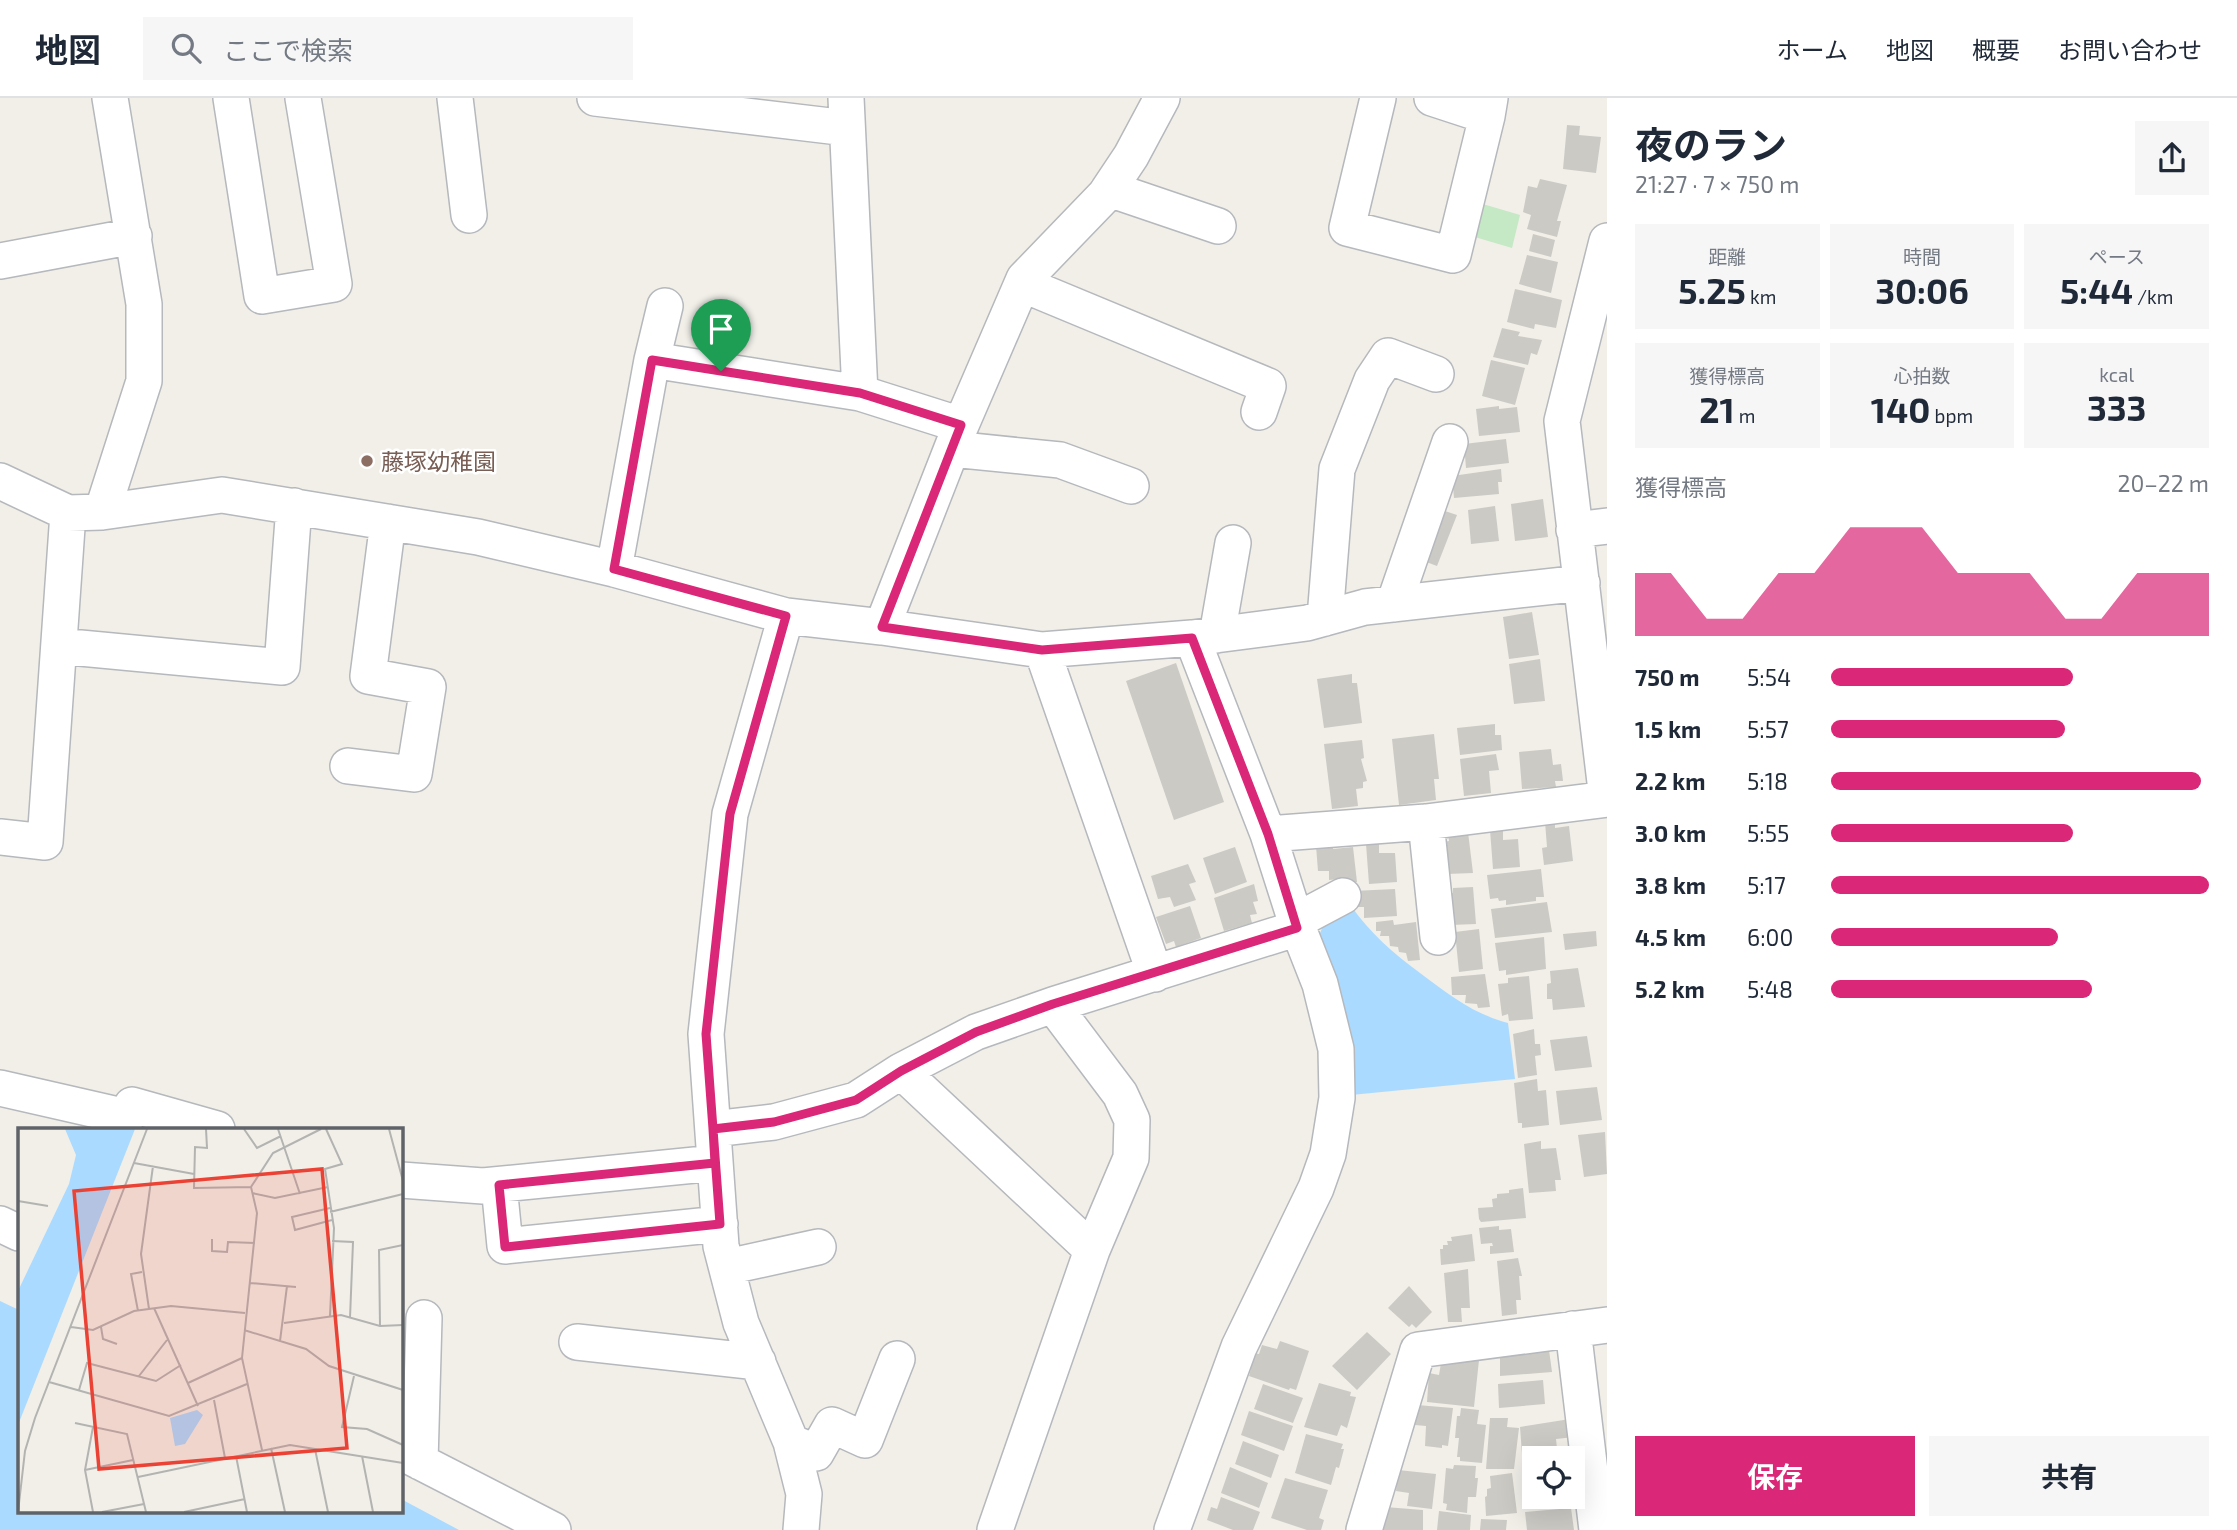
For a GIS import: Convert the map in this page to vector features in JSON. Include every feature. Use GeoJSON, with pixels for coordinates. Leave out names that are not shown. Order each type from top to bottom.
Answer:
{"type":"FeatureCollection","features":[{"type":"Feature","properties":{"kind":"street"},"geometry":{"type":"LineString","coordinates":[[0,837],[45,842],[59,646],[85,512],[144,381],[144,304],[110,98]]}},
{"type":"Feature","properties":{"kind":"street"},"geometry":{"type":"LineString","coordinates":[[231,98],[262,296],[334,284],[303,98]]}},
{"type":"Feature","properties":{"kind":"street"},"geometry":{"type":"LineString","coordinates":[[455,98],[469,215]]}},
{"type":"Feature","properties":{"kind":"street"},"geometry":{"type":"LineString","coordinates":[[595,98],[847,113],[860,393]]}},
{"type":"Feature","properties":{"kind":"street"},"geometry":{"type":"LineString","coordinates":[[882,627],[957,437],[1022,284],[1109,189],[1131,156],[1162,98]]}},
{"type":"Feature","properties":{"kind":"street"},"geometry":{"type":"LineString","coordinates":[[1378,98],[1348,228],[1452,255],[1488,107],[1432,98]]}},
{"type":"Feature","properties":{"kind":"street"},"geometry":{"type":"LineString","coordinates":[[1109,189],[1218,226]]}},
{"type":"Feature","properties":{"kind":"street"},"geometry":{"type":"LineString","coordinates":[[0,261],[134,236]]}},
{"type":"Feature","properties":{"kind":"street"},"geometry":{"type":"LineString","coordinates":[[1268,834],[1426,822],[1607,799],[1603,737],[1582,583],[1591,528],[1562,421],[1602,281],[1607,241]]}},
{"type":"Feature","properties":{"kind":"street"},"geometry":{"type":"LineString","coordinates":[[1022,284],[1268,386],[1259,412]]}},
{"type":"Feature","properties":{"kind":"street"},"geometry":{"type":"LineString","coordinates":[[614,569],[652,360],[665,306]]}},
{"type":"Feature","properties":{"kind":"street"},"geometry":{"type":"LineString","coordinates":[[1325,618],[1337,469],[1372,380],[1388,356],[1436,374]]}},
{"type":"Feature","properties":{"kind":"street"},"geometry":{"type":"LineString","coordinates":[[652,360],[860,393],[957,437],[1060,460],[1130,486]]}},
{"type":"Feature","properties":{"kind":"street"},"geometry":{"type":"LineString","coordinates":[[1394,604],[1450,442]]}},
{"type":"Feature","properties":{"kind":"street"},"geometry":{"type":"LineString","coordinates":[[0,481],[85,512],[222,495],[294,506],[478,537],[614,569],[786,616],[1042,650],[1204,636],[1307,623],[1366,607],[1582,583]]}},
{"type":"Feature","properties":{"kind":"street"},"geometry":{"type":"LineString","coordinates":[[59,646],[282,667],[294,506]]}},
{"type":"Feature","properties":{"kind":"street"},"geometry":{"type":"LineString","coordinates":[[348,766],[414,774],[428,687],[368,676],[388,522]]}},
{"type":"Feature","properties":{"kind":"street"},"geometry":{"type":"LineString","coordinates":[[1172,1530],[1239,1348],[1316,1188],[1328,1154],[1337,1098],[1336,1049],[1320,984],[1297,925],[1204,636],[1233,542]]}},
{"type":"Feature","properties":{"kind":"street"},"geometry":{"type":"LineString","coordinates":[[786,616],[730,814],[706,1034],[721,1246],[741,1323],[792,1442],[804,1494],[801,1530]]}},
{"type":"Feature","properties":{"kind":"street"},"geometry":{"type":"LineString","coordinates":[[1042,650],[1155,974]]}},
{"type":"Feature","properties":{"kind":"street"},"geometry":{"type":"LineString","coordinates":[[1426,822],[1438,937]]}},
{"type":"Feature","properties":{"kind":"street"},"geometry":{"type":"LineString","coordinates":[[713,1129],[774,1122],[856,1100],[901,1071],[976,1032],[1053,1004],[1155,974],[1297,925],[1343,897]]}},
{"type":"Feature","properties":{"kind":"street"},"geometry":{"type":"LineString","coordinates":[[995,1530],[1092,1250],[1131,1158],[1132,1120],[1120,1094],[1053,1004]]}},
{"type":"Feature","properties":{"kind":"street"},"geometry":{"type":"LineString","coordinates":[[901,1071],[1092,1250]]}},
{"type":"Feature","properties":{"kind":"street"},"geometry":{"type":"LineString","coordinates":[[0,1088],[127,1117],[132,1105],[214,1128]]}},
{"type":"Feature","properties":{"kind":"street"},"geometry":{"type":"LineString","coordinates":[[402,1180],[482,1186],[715,1163]]}},
{"type":"Feature","properties":{"kind":"street"},"geometry":{"type":"LineString","coordinates":[[499,1185],[505,1247],[720,1224]]}},
{"type":"Feature","properties":{"kind":"street"},"geometry":{"type":"LineString","coordinates":[[0,1224],[18,1233]]}},
{"type":"Feature","properties":{"kind":"street"},"geometry":{"type":"LineString","coordinates":[[727,1267],[818,1247]]}},
{"type":"Feature","properties":{"kind":"street"},"geometry":{"type":"LineString","coordinates":[[424,1318],[411,1457],[553,1530]]}},
{"type":"Feature","properties":{"kind":"street"},"geometry":{"type":"LineString","coordinates":[[1364,1530],[1418,1350],[1607,1325]]}},
{"type":"Feature","properties":{"kind":"street"},"geometry":{"type":"LineString","coordinates":[[1573,1329],[1597,1530]]}},
{"type":"Feature","properties":{"kind":"street"},"geometry":{"type":"LineString","coordinates":[[578,1342],[758,1362]]}},
{"type":"Feature","properties":{"kind":"street"},"geometry":{"type":"LineString","coordinates":[[792,1442],[816,1453],[832,1425],[865,1440],[897,1359]]}},
{"type":"Feature","properties":{"kind":"green space"},"geometry":{"type":"Polygon","coordinates":[[[1476,202],[1520,215],[1512,248],[1468,235],[1476,202]]]}},
{"type":"Feature","properties":{"kind":"water"},"geometry":{"type":"Polygon","coordinates":[[[1351,906],[1382,942],[1420,973],[1472,1009],[1508,1023],[1515,1079],[1351,1095],[1346,1016],[1318,938],[1325,921],[1351,906]]]}},
{"type":"Feature","properties":{"kind":"water"},"geometry":{"type":"Polygon","coordinates":[[[0,1301],[18,1310],[18,1512],[402,1512],[402,1500],[459,1530],[0,1530],[0,1301]]]}},
{"type":"Feature","properties":{"kind":"building"},"geometry":{"type":"Polygon","coordinates":[[[1567,125],[1580,126],[1579,135],[1601,137],[1596,173],[1563,169],[1567,125]]]}},
{"type":"Feature","properties":{"kind":"building"},"geometry":{"type":"Polygon","coordinates":[[[1540,179],[1567,185],[1557,221],[1561,221],[1557,237],[1527,229],[1531,215],[1523,212],[1528,186],[1537,188],[1540,179]]]}},
{"type":"Feature","properties":{"kind":"building"},"geometry":{"type":"Polygon","coordinates":[[[1533,234],[1555,240],[1551,257],[1529,251],[1533,234]]]}},
{"type":"Feature","properties":{"kind":"building"},"geometry":{"type":"Polygon","coordinates":[[[1527,255],[1558,262],[1551,293],[1519,284],[1527,255]]]}},
{"type":"Feature","properties":{"kind":"building"},"geometry":{"type":"Polygon","coordinates":[[[1515,289],[1562,300],[1556,328],[1535,324],[1534,329],[1507,322],[1515,289]]]}},
{"type":"Feature","properties":{"kind":"building"},"geometry":{"type":"Polygon","coordinates":[[[1502,328],[1520,332],[1518,336],[1542,340],[1537,355],[1531,353],[1528,365],[1493,357],[1502,328]]]}},
{"type":"Feature","properties":{"kind":"building"},"geometry":{"type":"Polygon","coordinates":[[[1491,360],[1525,368],[1515,405],[1482,396],[1491,360]]]}},
{"type":"Feature","properties":{"kind":"building"},"geometry":{"type":"Polygon","coordinates":[[[1499,406],[1499,409],[1517,407],[1520,432],[1479,436],[1476,409],[1499,406]]]}},
{"type":"Feature","properties":{"kind":"building"},"geometry":{"type":"Polygon","coordinates":[[[1506,439],[1509,463],[1466,468],[1464,444],[1506,439]]]}},
{"type":"Feature","properties":{"kind":"building"},"geometry":{"type":"Polygon","coordinates":[[[1501,469],[1499,494],[1454,498],[1452,476],[1501,469]]]}},
{"type":"Feature","properties":{"kind":"building"},"geometry":{"type":"Polygon","coordinates":[[[1543,499],[1548,537],[1515,541],[1511,504],[1543,499]]]}},
{"type":"Feature","properties":{"kind":"building"},"geometry":{"type":"Polygon","coordinates":[[[1495,506],[1499,541],[1471,544],[1468,510],[1495,506]]]}},
{"type":"Feature","properties":{"kind":"building"},"geometry":{"type":"Polygon","coordinates":[[[1439,509],[1457,515],[1437,566],[1421,560],[1439,509]]]}},
{"type":"Feature","properties":{"kind":"building"},"geometry":{"type":"Polygon","coordinates":[[[1532,612],[1539,655],[1509,659],[1503,617],[1532,612]]]}},
{"type":"Feature","properties":{"kind":"building"},"geometry":{"type":"Polygon","coordinates":[[[1540,659],[1545,701],[1514,704],[1509,664],[1540,659]]]}},
{"type":"Feature","properties":{"kind":"building"},"geometry":{"type":"Polygon","coordinates":[[[1176,663],[1224,802],[1174,820],[1126,681],[1176,663]]]}},
{"type":"Feature","properties":{"kind":"building"},"geometry":{"type":"Polygon","coordinates":[[[1352,674],[1352,683],[1357,683],[1362,723],[1324,728],[1317,679],[1352,674]]]}},
{"type":"Feature","properties":{"kind":"building"},"geometry":{"type":"Polygon","coordinates":[[[1495,724],[1495,735],[1501,735],[1502,750],[1460,755],[1457,728],[1495,724]]]}},
{"type":"Feature","properties":{"kind":"building"},"geometry":{"type":"Polygon","coordinates":[[[1434,734],[1439,779],[1434,779],[1436,800],[1399,805],[1392,739],[1434,734]]]}},
{"type":"Feature","properties":{"kind":"building"},"geometry":{"type":"Polygon","coordinates":[[[1362,740],[1364,758],[1361,759],[1367,781],[1363,782],[1363,788],[1356,789],[1358,806],[1332,809],[1324,744],[1362,740]]]}},
{"type":"Feature","properties":{"kind":"building"},"geometry":{"type":"Polygon","coordinates":[[[1551,749],[1553,765],[1561,764],[1563,781],[1555,781],[1556,787],[1522,789],[1519,752],[1551,749]]]}},
{"type":"Feature","properties":{"kind":"building"},"geometry":{"type":"Polygon","coordinates":[[[1496,754],[1499,770],[1489,771],[1491,793],[1464,796],[1460,759],[1496,754]]]}},
{"type":"Feature","properties":{"kind":"building"},"geometry":{"type":"Polygon","coordinates":[[[1545,822],[1555,822],[1555,828],[1569,826],[1573,861],[1544,865],[1542,848],[1547,847],[1545,822]]]}},
{"type":"Feature","properties":{"kind":"building"},"geometry":{"type":"Polygon","coordinates":[[[1503,827],[1503,840],[1518,839],[1520,867],[1493,869],[1490,830],[1503,827]]]}},
{"type":"Feature","properties":{"kind":"building"},"geometry":{"type":"Polygon","coordinates":[[[1468,832],[1473,873],[1446,874],[1444,842],[1449,841],[1448,833],[1468,832]]]}},
{"type":"Feature","properties":{"kind":"building"},"geometry":{"type":"Polygon","coordinates":[[[1333,844],[1333,849],[1353,847],[1357,882],[1346,883],[1339,888],[1339,879],[1329,880],[1329,871],[1318,871],[1316,846],[1333,844]]]}},
{"type":"Feature","properties":{"kind":"building"},"geometry":{"type":"Polygon","coordinates":[[[1366,844],[1379,844],[1379,853],[1395,853],[1397,882],[1369,884],[1366,844]]]}},
{"type":"Feature","properties":{"kind":"building"},"geometry":{"type":"Polygon","coordinates":[[[1235,847],[1247,882],[1215,894],[1203,858],[1235,847]]]}},
{"type":"Feature","properties":{"kind":"building"},"geometry":{"type":"Polygon","coordinates":[[[1188,864],[1196,882],[1189,884],[1196,900],[1174,907],[1170,897],[1158,899],[1151,876],[1188,864]]]}},
{"type":"Feature","properties":{"kind":"building"},"geometry":{"type":"Polygon","coordinates":[[[1541,869],[1544,897],[1536,897],[1536,901],[1506,905],[1506,900],[1490,899],[1487,875],[1541,869]]]}},
{"type":"Feature","properties":{"kind":"building"},"geometry":{"type":"Polygon","coordinates":[[[1254,884],[1258,901],[1253,902],[1257,914],[1250,915],[1252,923],[1224,931],[1214,898],[1254,884]]]}},
{"type":"Feature","properties":{"kind":"building"},"geometry":{"type":"Polygon","coordinates":[[[1473,887],[1476,924],[1451,925],[1448,894],[1453,893],[1453,888],[1473,887]]]}},
{"type":"Feature","properties":{"kind":"building"},"geometry":{"type":"Polygon","coordinates":[[[1395,889],[1397,916],[1364,918],[1364,907],[1355,907],[1353,891],[1395,889]]]}},
{"type":"Feature","properties":{"kind":"building"},"geometry":{"type":"Polygon","coordinates":[[[1547,902],[1552,932],[1495,938],[1491,909],[1547,902]]]}},
{"type":"Feature","properties":{"kind":"building"},"geometry":{"type":"Polygon","coordinates":[[[1190,906],[1201,938],[1176,947],[1174,941],[1166,944],[1156,917],[1190,906]]]}},
{"type":"Feature","properties":{"kind":"building"},"geometry":{"type":"Polygon","coordinates":[[[1393,920],[1394,925],[1416,922],[1420,960],[1408,961],[1406,953],[1399,952],[1398,947],[1390,946],[1389,936],[1380,936],[1381,931],[1376,931],[1376,922],[1393,920]]]}},
{"type":"Feature","properties":{"kind":"building"},"geometry":{"type":"Polygon","coordinates":[[[1479,929],[1483,969],[1459,972],[1455,932],[1479,929]]]}},
{"type":"Feature","properties":{"kind":"building"},"geometry":{"type":"Polygon","coordinates":[[[1596,931],[1597,946],[1565,950],[1563,934],[1596,931]]]}},
{"type":"Feature","properties":{"kind":"building"},"geometry":{"type":"Polygon","coordinates":[[[1544,937],[1546,969],[1506,975],[1506,970],[1499,971],[1495,943],[1544,937]]]}},
{"type":"Feature","properties":{"kind":"building"},"geometry":{"type":"Polygon","coordinates":[[[1578,968],[1585,1007],[1553,1010],[1552,999],[1547,999],[1547,984],[1551,983],[1550,971],[1578,968]]]}},
{"type":"Feature","properties":{"kind":"building"},"geometry":{"type":"Polygon","coordinates":[[[1485,974],[1490,1007],[1478,1008],[1477,1004],[1465,1003],[1466,995],[1452,995],[1451,977],[1485,974]]]}},
{"type":"Feature","properties":{"kind":"building"},"geometry":{"type":"Polygon","coordinates":[[[1529,976],[1533,1019],[1509,1021],[1508,1014],[1502,1016],[1498,984],[1508,983],[1508,978],[1529,976]]]}},
{"type":"Feature","properties":{"kind":"building"},"geometry":{"type":"Polygon","coordinates":[[[1534,1029],[1535,1044],[1540,1044],[1541,1055],[1535,1056],[1537,1075],[1518,1078],[1513,1034],[1534,1029]]]}},
{"type":"Feature","properties":{"kind":"building"},"geometry":{"type":"Polygon","coordinates":[[[1587,1036],[1592,1067],[1555,1071],[1550,1040],[1587,1036]]]}},
{"type":"Feature","properties":{"kind":"building"},"geometry":{"type":"Polygon","coordinates":[[[1537,1079],[1538,1091],[1546,1090],[1549,1125],[1522,1128],[1522,1123],[1518,1123],[1514,1083],[1537,1079]]]}},
{"type":"Feature","properties":{"kind":"building"},"geometry":{"type":"Polygon","coordinates":[[[1597,1087],[1602,1120],[1560,1125],[1556,1091],[1597,1087]]]}},
{"type":"Feature","properties":{"kind":"building"},"geometry":{"type":"Polygon","coordinates":[[[1605,1132],[1607,1174],[1584,1177],[1578,1135],[1605,1132]]]}},
{"type":"Feature","properties":{"kind":"building"},"geometry":{"type":"Polygon","coordinates":[[[1541,1141],[1541,1149],[1556,1148],[1561,1180],[1555,1180],[1556,1191],[1529,1193],[1524,1144],[1541,1141]]]}},
{"type":"Feature","properties":{"kind":"building"},"geometry":{"type":"Polygon","coordinates":[[[1523,1188],[1526,1218],[1481,1222],[1478,1208],[1493,1207],[1492,1199],[1497,1198],[1497,1194],[1523,1188]]]}},
{"type":"Feature","properties":{"kind":"building"},"geometry":{"type":"Polygon","coordinates":[[[1499,1226],[1499,1230],[1511,1229],[1514,1252],[1490,1254],[1492,1243],[1481,1244],[1479,1228],[1499,1226]]]}},
{"type":"Feature","properties":{"kind":"building"},"geometry":{"type":"Polygon","coordinates":[[[1472,1234],[1475,1261],[1441,1265],[1440,1249],[1443,1249],[1443,1245],[1448,1245],[1447,1241],[1452,1241],[1451,1237],[1472,1234]]]}},
{"type":"Feature","properties":{"kind":"building"},"geometry":{"type":"Polygon","coordinates":[[[1518,1258],[1522,1276],[1519,1276],[1521,1300],[1516,1300],[1517,1314],[1502,1316],[1497,1261],[1518,1258]]]}},
{"type":"Feature","properties":{"kind":"building"},"geometry":{"type":"Polygon","coordinates":[[[1468,1269],[1470,1308],[1461,1308],[1462,1322],[1448,1322],[1444,1273],[1468,1269]]]}},
{"type":"Feature","properties":{"kind":"building"},"geometry":{"type":"Polygon","coordinates":[[[1409,1286],[1432,1312],[1416,1328],[1412,1324],[1409,1327],[1388,1308],[1409,1286]]]}},
{"type":"Feature","properties":{"kind":"building"},"geometry":{"type":"Polygon","coordinates":[[[1367,1332],[1391,1354],[1357,1390],[1332,1366],[1367,1332]]]}},
{"type":"Feature","properties":{"kind":"building"},"geometry":{"type":"Polygon","coordinates":[[[1280,1341],[1309,1351],[1296,1390],[1249,1376],[1255,1353],[1259,1354],[1262,1345],[1277,1349],[1280,1341]]]}},
{"type":"Feature","properties":{"kind":"building"},"geometry":{"type":"Polygon","coordinates":[[[1549,1350],[1552,1372],[1500,1376],[1500,1355],[1549,1350]]]}},
{"type":"Feature","properties":{"kind":"building"},"geometry":{"type":"Polygon","coordinates":[[[1442,1357],[1479,1360],[1474,1407],[1427,1402],[1429,1373],[1439,1375],[1442,1357]]]}},
{"type":"Feature","properties":{"kind":"building"},"geometry":{"type":"Polygon","coordinates":[[[1543,1380],[1545,1404],[1499,1408],[1498,1384],[1543,1380]]]}},
{"type":"Feature","properties":{"kind":"building"},"geometry":{"type":"Polygon","coordinates":[[[1319,1383],[1351,1392],[1350,1396],[1356,1397],[1347,1428],[1341,1425],[1337,1436],[1304,1427],[1319,1383]]]}},
{"type":"Feature","properties":{"kind":"building"},"geometry":{"type":"Polygon","coordinates":[[[1263,1384],[1303,1398],[1293,1423],[1254,1409],[1263,1384]]]}},
{"type":"Feature","properties":{"kind":"building"},"geometry":{"type":"Polygon","coordinates":[[[1417,1405],[1453,1408],[1448,1446],[1425,1446],[1426,1426],[1415,1425],[1417,1405]]]}},
{"type":"Feature","properties":{"kind":"building"},"geometry":{"type":"Polygon","coordinates":[[[1461,1408],[1479,1410],[1477,1424],[1486,1425],[1482,1463],[1460,1461],[1460,1457],[1457,1457],[1459,1438],[1455,1438],[1457,1416],[1460,1416],[1461,1408]]]}},
{"type":"Feature","properties":{"kind":"building"},"geometry":{"type":"Polygon","coordinates":[[[1249,1411],[1293,1426],[1284,1451],[1241,1435],[1249,1411]]]}},
{"type":"Feature","properties":{"kind":"building"},"geometry":{"type":"Polygon","coordinates":[[[1490,1418],[1508,1418],[1507,1427],[1519,1428],[1514,1469],[1486,1469],[1490,1418]]]}},
{"type":"Feature","properties":{"kind":"building"},"geometry":{"type":"Polygon","coordinates":[[[1570,1419],[1574,1437],[1556,1439],[1557,1446],[1522,1446],[1522,1454],[1520,1427],[1570,1419]]]}},
{"type":"Feature","properties":{"kind":"building"},"geometry":{"type":"Polygon","coordinates":[[[1306,1434],[1343,1444],[1339,1468],[1336,1467],[1331,1485],[1295,1473],[1306,1434]]]}},
{"type":"Feature","properties":{"kind":"building"},"geometry":{"type":"Polygon","coordinates":[[[1243,1441],[1279,1455],[1271,1478],[1235,1464],[1243,1441]]]}},
{"type":"Feature","properties":{"kind":"building"},"geometry":{"type":"Polygon","coordinates":[[[1454,1465],[1476,1466],[1476,1497],[1468,1497],[1467,1513],[1446,1510],[1447,1504],[1443,1503],[1446,1468],[1453,1469],[1454,1465]]]}},
{"type":"Feature","properties":{"kind":"building"},"geometry":{"type":"Polygon","coordinates":[[[1230,1467],[1268,1483],[1259,1508],[1221,1493],[1230,1467]]]}},
{"type":"Feature","properties":{"kind":"building"},"geometry":{"type":"Polygon","coordinates":[[[1398,1470],[1436,1474],[1432,1509],[1407,1506],[1409,1493],[1396,1491],[1398,1470]]]}},
{"type":"Feature","properties":{"kind":"building"},"geometry":{"type":"Polygon","coordinates":[[[1512,1473],[1517,1513],[1486,1516],[1485,1497],[1487,1489],[1491,1488],[1490,1476],[1512,1473]]]}},
{"type":"Feature","properties":{"kind":"building"},"geometry":{"type":"Polygon","coordinates":[[[1285,1478],[1328,1490],[1319,1518],[1324,1520],[1321,1530],[1307,1530],[1271,1518],[1285,1478]]]}},
{"type":"Feature","properties":{"kind":"building"},"geometry":{"type":"Polygon","coordinates":[[[1221,1497],[1260,1512],[1253,1530],[1233,1530],[1207,1520],[1211,1507],[1217,1509],[1221,1497]]]}},
{"type":"Feature","properties":{"kind":"building"},"geometry":{"type":"Polygon","coordinates":[[[1385,1507],[1423,1510],[1423,1530],[1384,1530],[1385,1507]]]}},
{"type":"Feature","properties":{"kind":"building"},"geometry":{"type":"Polygon","coordinates":[[[1571,1509],[1574,1530],[1527,1530],[1525,1512],[1571,1509]]]}},
{"type":"Feature","properties":{"kind":"building"},"geometry":{"type":"Polygon","coordinates":[[[1439,1511],[1471,1515],[1470,1530],[1437,1530],[1439,1511]]]}},
{"type":"Feature","properties":{"kind":"building"},"geometry":{"type":"Polygon","coordinates":[[[1481,1519],[1507,1520],[1506,1530],[1480,1530],[1481,1519]]]}},
{"type":"Feature","properties":{"kind":"place","name":"藤塚幼稚園"},"geometry":{"type":"Point","coordinates":[367,461]}},
{"type":"Feature","properties":{"kind":"route"},"geometry":{"type":"LineString","coordinates":[[721,371],[652,360],[614,569],[786,616],[730,814],[706,1034],[715,1163],[720,1224],[505,1247],[499,1185],[715,1163],[713,1129],[774,1122],[856,1100],[901,1071],[976,1032],[1053,1004],[1297,928],[1268,834],[1192,638],[1042,650],[882,627],[961,425],[860,393],[721,371]]}}]}
